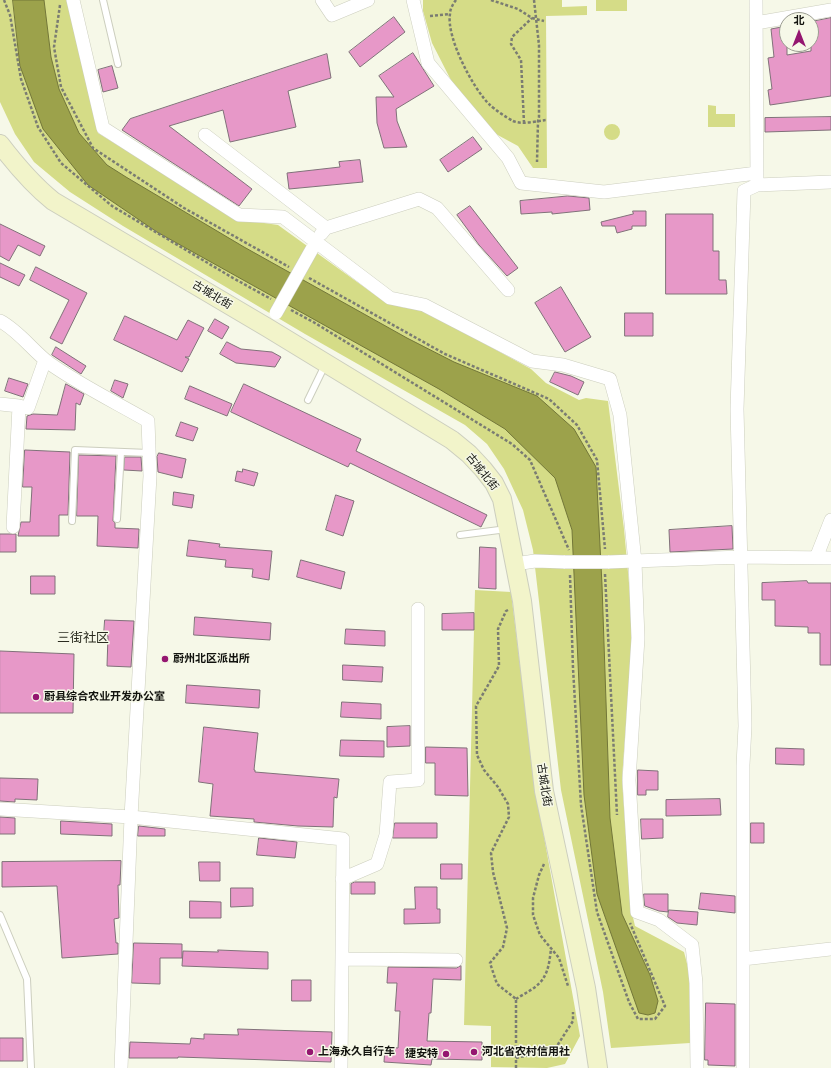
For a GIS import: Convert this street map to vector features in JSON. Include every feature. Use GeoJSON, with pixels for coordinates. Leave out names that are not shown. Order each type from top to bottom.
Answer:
{"type":"FeatureCollection","features":[{"type":"Feature","properties":{"kind":"main road","name":"古城北街"},"geometry":{"type":"LineString","coordinates":[[0,144],[14,163],[36,187],[53,202],[276,312],[326,363],[452,440],[469,454],[494,483],[502,499],[522,601],[544,791],[586,988],[598,1068]]}},
{"type":"Feature","properties":{"kind":"street"},"geometry":{"type":"LineString","coordinates":[[322,0],[332,15],[368,0]]}},
{"type":"Feature","properties":{"kind":"street"},"geometry":{"type":"LineString","coordinates":[[413,0],[428,63],[508,158],[521,183],[604,192],[757,179],[831,182]]}},
{"type":"Feature","properties":{"kind":"street"},"geometry":{"type":"LineString","coordinates":[[743,1068],[745,726],[737,410],[744,191],[757,179],[756,0]]}},
{"type":"Feature","properties":{"kind":"street"},"geometry":{"type":"LineString","coordinates":[[67,1],[103,128],[239,215],[283,217],[314,245],[390,298],[424,305],[532,361],[563,365],[610,379],[620,415],[638,638],[629,780],[637,912],[659,920],[692,945],[696,983],[697,1068]]}},
{"type":"Feature","properties":{"kind":"street"},"geometry":{"type":"LineString","coordinates":[[756,23],[831,10]]}},
{"type":"Feature","properties":{"kind":"street"},"geometry":{"type":"LineString","coordinates":[[205,136],[326,228]]}},
{"type":"Feature","properties":{"kind":"street"},"geometry":{"type":"LineString","coordinates":[[276,312],[314,245],[326,228],[419,199],[437,208],[508,290]]}},
{"type":"Feature","properties":{"kind":"street"},"geometry":{"type":"LineString","coordinates":[[0,321],[9,326],[45,360],[66,375],[148,420],[150,476],[131,817],[121,1068]]}},
{"type":"Feature","properties":{"kind":"street"},"geometry":{"type":"LineString","coordinates":[[0,404],[28,408],[45,360]]}},
{"type":"Feature","properties":{"kind":"street"},"geometry":{"type":"LineString","coordinates":[[13,527],[19,406]]}},
{"type":"Feature","properties":{"kind":"street"},"geometry":{"type":"LineString","coordinates":[[816,558],[831,520]]}},
{"type":"Feature","properties":{"kind":"street"},"geometry":{"type":"LineString","coordinates":[[515,564],[535,561],[631,562],[741,557],[831,558]]}},
{"type":"Feature","properties":{"kind":"street"},"geometry":{"type":"LineString","coordinates":[[342,879],[377,864],[386,835],[390,782],[418,780],[418,609]]}},
{"type":"Feature","properties":{"kind":"street"},"geometry":{"type":"LineString","coordinates":[[0,809],[131,817],[343,839],[341,1068]]}},
{"type":"Feature","properties":{"kind":"street"},"geometry":{"type":"LineString","coordinates":[[743,959],[831,949]]}},
{"type":"Feature","properties":{"kind":"street"},"geometry":{"type":"LineString","coordinates":[[342,959],[456,960]]}},
{"type":"Feature","properties":{"kind":"lane"},"geometry":{"type":"LineString","coordinates":[[103,0],[118,64]]}},
{"type":"Feature","properties":{"kind":"lane"},"geometry":{"type":"LineString","coordinates":[[308,400],[326,363]]}},
{"type":"Feature","properties":{"kind":"lane"},"geometry":{"type":"LineString","coordinates":[[72,521],[75,450],[150,453]]}},
{"type":"Feature","properties":{"kind":"lane"},"geometry":{"type":"LineString","coordinates":[[117,519],[121,452]]}},
{"type":"Feature","properties":{"kind":"lane"},"geometry":{"type":"LineString","coordinates":[[460,534],[508,529]]}},
{"type":"Feature","properties":{"kind":"lane"},"geometry":{"type":"LineString","coordinates":[[0,914],[27,979],[31,1068]]}},
{"type":"Feature","properties":{"kind":"path"},"geometry":{"type":"LineString","coordinates":[[4,0],[10,15],[21,79],[38,127],[61,163],[112,206],[233,278],[276,312],[315,323],[512,444],[530,460],[569,548],[569,555]]}},
{"type":"Feature","properties":{"kind":"path"},"geometry":{"type":"LineString","coordinates":[[456,0],[450,14],[450,28],[456,49],[472,81],[490,105],[513,121],[524,123],[546,120]]}},
{"type":"Feature","properties":{"kind":"path"},"geometry":{"type":"LineString","coordinates":[[491,0],[518,9],[532,18],[544,21]]}},
{"type":"Feature","properties":{"kind":"path"},"geometry":{"type":"LineString","coordinates":[[534,0],[539,45],[538,162]]}},
{"type":"Feature","properties":{"kind":"path"},"geometry":{"type":"LineString","coordinates":[[67,1],[54,47],[61,87],[93,148],[184,208],[291,268]]}},
{"type":"Feature","properties":{"kind":"path"},"geometry":{"type":"LineString","coordinates":[[417,16],[450,14]]}},
{"type":"Feature","properties":{"kind":"path"},"geometry":{"type":"LineString","coordinates":[[524,123],[521,60],[511,44],[512,37],[532,18]]}},
{"type":"Feature","properties":{"kind":"path"},"geometry":{"type":"LineString","coordinates":[[304,276],[445,354],[549,399],[577,426],[597,460],[605,555]]}},
{"type":"Feature","properties":{"kind":"path"},"geometry":{"type":"LineString","coordinates":[[605,568],[617,823]]}},
{"type":"Feature","properties":{"kind":"path"},"geometry":{"type":"LineString","coordinates":[[570,569],[573,668],[581,805],[597,912],[629,1002],[638,1020],[655,1019],[665,1006],[627,917]]}},
{"type":"Feature","properties":{"kind":"path"},"geometry":{"type":"LineString","coordinates":[[516,999],[497,984],[490,963],[503,947],[507,928],[492,872],[491,853],[509,817],[508,804],[484,770],[477,755],[476,706],[499,666],[498,628],[506,611],[522,601]]}},
{"type":"Feature","properties":{"kind":"path"},"geometry":{"type":"LineString","coordinates":[[545,862],[539,875],[533,898],[533,915],[540,935],[559,958],[570,992]]}},
{"type":"Feature","properties":{"kind":"path"},"geometry":{"type":"LineString","coordinates":[[516,999],[537,985],[545,977],[551,948]]}},
{"type":"Feature","properties":{"kind":"path"},"geometry":{"type":"LineString","coordinates":[[516,999],[516,1068]]}},
{"type":"Feature","properties":{"kind":"path"},"geometry":{"type":"LineString","coordinates":[[516,1058],[555,1049],[573,1021],[573,1006]]}},
{"type":"Feature","properties":{"kind":"shaded area"},"geometry":{"type":"Polygon","coordinates":[[[0,0],[68,0],[98,133],[237,219],[278,225],[378,297],[401,307],[425,311],[531,369],[546,383],[579,400],[586,398],[608,401],[624,529],[633,626],[622,779],[631,909],[635,926],[684,952],[692,983],[690,1043],[611,1048],[603,992],[561,790],[533,550],[523,510],[504,469],[487,444],[465,425],[305,334],[123,226],[70,192],[34,162],[15,134],[0,102],[0,0]]]}},
{"type":"Feature","properties":{"kind":"shaded area"},"geometry":{"type":"Polygon","coordinates":[[[13,0],[44,0],[51,57],[59,89],[79,133],[107,165],[244,247],[407,338],[454,362],[537,396],[574,429],[596,467],[602,585],[610,818],[622,914],[650,975],[658,1001],[655,1013],[648,1015],[639,1013],[597,894],[584,795],[572,530],[555,478],[505,429],[439,389],[157,232],[88,185],[43,129],[20,66],[13,0]]]}},
{"type":"Feature","properties":{"kind":"shaded area"},"geometry":{"type":"Polygon","coordinates":[[[423,0],[562,0],[562,7],[587,6],[587,15],[546,16],[547,168],[533,168],[518,146],[494,133],[456,90],[432,43],[423,11],[423,0]]]}},
{"type":"Feature","properties":{"kind":"shaded area"},"geometry":{"type":"Polygon","coordinates":[[[596,0],[627,0],[627,11],[596,11],[596,0]]]}},
{"type":"Feature","properties":{"kind":"shaded area"},"geometry":{"type":"Polygon","coordinates":[[[708,105],[716,106],[716,114],[735,114],[735,127],[708,127],[708,105]]]}},
{"type":"Feature","properties":{"kind":"shaded area"},"geometry":{"type":"Polygon","coordinates":[[[612,124],[618,126],[620,132],[618,138],[612,140],[606,138],[604,132],[606,126],[612,124]]]}},
{"type":"Feature","properties":{"kind":"shaded area"},"geometry":{"type":"Polygon","coordinates":[[[475,590],[511,592],[535,787],[580,1036],[565,1064],[547,1068],[491,1067],[491,1026],[464,1025],[475,590]]]}},
{"type":"Feature","properties":{"kind":"building"},"geometry":{"type":"Polygon","coordinates":[[[394,17],[405,32],[360,67],[349,52],[394,17]]]}},
{"type":"Feature","properties":{"kind":"building"},"geometry":{"type":"Polygon","coordinates":[[[831,18],[831,96],[770,105],[768,90],[772,89],[768,58],[774,57],[771,29],[779,28],[779,52],[787,52],[787,55],[805,52],[819,52],[819,20],[831,18]]]}},
{"type":"Feature","properties":{"kind":"building"},"geometry":{"type":"Polygon","coordinates":[[[413,53],[434,86],[396,109],[397,121],[407,147],[384,148],[377,123],[376,97],[394,97],[379,76],[413,53]]]}},
{"type":"Feature","properties":{"kind":"building"},"geometry":{"type":"Polygon","coordinates":[[[327,54],[331,78],[288,91],[296,127],[230,142],[223,110],[169,126],[252,189],[239,206],[122,130],[130,119],[327,54]]]}},
{"type":"Feature","properties":{"kind":"building"},"geometry":{"type":"Polygon","coordinates":[[[112,66],[118,88],[103,92],[98,70],[112,66]]]}},
{"type":"Feature","properties":{"kind":"building"},"geometry":{"type":"Polygon","coordinates":[[[831,117],[831,130],[765,132],[765,118],[831,117]]]}},
{"type":"Feature","properties":{"kind":"building"},"geometry":{"type":"Polygon","coordinates":[[[473,137],[482,149],[448,172],[440,160],[473,137]]]}},
{"type":"Feature","properties":{"kind":"building"},"geometry":{"type":"Polygon","coordinates":[[[360,160],[363,182],[289,189],[287,173],[340,167],[339,162],[360,160]]]}},
{"type":"Feature","properties":{"kind":"building"},"geometry":{"type":"Polygon","coordinates":[[[568,196],[589,198],[590,210],[552,214],[552,212],[521,214],[520,201],[568,196]]]}},
{"type":"Feature","properties":{"kind":"building"},"geometry":{"type":"Polygon","coordinates":[[[470,206],[518,268],[507,276],[479,245],[457,215],[470,206]]]}},
{"type":"Feature","properties":{"kind":"building"},"geometry":{"type":"Polygon","coordinates":[[[633,211],[646,211],[646,226],[632,226],[632,229],[617,233],[615,226],[602,226],[601,222],[633,214],[633,211]]]}},
{"type":"Feature","properties":{"kind":"building"},"geometry":{"type":"Polygon","coordinates":[[[666,214],[713,214],[713,251],[719,251],[719,280],[726,280],[727,294],[666,294],[666,214]]]}},
{"type":"Feature","properties":{"kind":"building"},"geometry":{"type":"Polygon","coordinates":[[[0,224],[45,246],[40,256],[18,245],[9,261],[0,256],[0,224]]]}},
{"type":"Feature","properties":{"kind":"building"},"geometry":{"type":"Polygon","coordinates":[[[0,263],[25,275],[19,286],[0,277],[0,263]]]}},
{"type":"Feature","properties":{"kind":"building"},"geometry":{"type":"Polygon","coordinates":[[[36,267],[87,293],[62,344],[50,338],[69,300],[30,280],[36,267]]]}},
{"type":"Feature","properties":{"kind":"building"},"geometry":{"type":"Polygon","coordinates":[[[561,287],[591,337],[565,352],[535,303],[561,287]]]}},
{"type":"Feature","properties":{"kind":"building"},"geometry":{"type":"Polygon","coordinates":[[[625,313],[653,313],[653,336],[625,336],[625,313]]]}},
{"type":"Feature","properties":{"kind":"building"},"geometry":{"type":"Polygon","coordinates":[[[125,316],[177,340],[188,320],[204,328],[189,357],[185,357],[189,359],[182,372],[114,340],[125,316]]]}},
{"type":"Feature","properties":{"kind":"building"},"geometry":{"type":"Polygon","coordinates":[[[215,319],[229,327],[222,339],[208,331],[215,319]]]}},
{"type":"Feature","properties":{"kind":"building"},"geometry":{"type":"Polygon","coordinates":[[[227,342],[241,349],[272,352],[281,357],[275,367],[236,363],[220,354],[227,342]]]}},
{"type":"Feature","properties":{"kind":"building"},"geometry":{"type":"Polygon","coordinates":[[[56,347],[86,366],[81,374],[52,355],[56,347]]]}},
{"type":"Feature","properties":{"kind":"building"},"geometry":{"type":"Polygon","coordinates":[[[555,372],[571,376],[584,382],[578,395],[550,382],[555,372]]]}},
{"type":"Feature","properties":{"kind":"building"},"geometry":{"type":"Polygon","coordinates":[[[9,378],[28,384],[23,397],[5,391],[9,378]]]}},
{"type":"Feature","properties":{"kind":"building"},"geometry":{"type":"Polygon","coordinates":[[[115,380],[128,384],[123,398],[111,391],[115,380]]]}},
{"type":"Feature","properties":{"kind":"building"},"geometry":{"type":"Polygon","coordinates":[[[66,384],[84,394],[80,405],[76,403],[75,430],[26,429],[27,416],[33,414],[57,415],[66,384]]]}},
{"type":"Feature","properties":{"kind":"building"},"geometry":{"type":"Polygon","coordinates":[[[244,384],[361,439],[356,451],[487,515],[481,527],[350,463],[348,467],[231,412],[244,384]]]}},
{"type":"Feature","properties":{"kind":"building"},"geometry":{"type":"Polygon","coordinates":[[[190,386],[232,404],[227,416],[185,399],[190,386]]]}},
{"type":"Feature","properties":{"kind":"building"},"geometry":{"type":"Polygon","coordinates":[[[181,422],[198,428],[193,441],[176,436],[181,422]]]}},
{"type":"Feature","properties":{"kind":"building"},"geometry":{"type":"Polygon","coordinates":[[[25,450],[70,452],[68,515],[59,515],[59,536],[18,536],[21,522],[30,522],[32,487],[23,487],[25,450]]]}},
{"type":"Feature","properties":{"kind":"building"},"geometry":{"type":"Polygon","coordinates":[[[159,453],[186,459],[182,478],[158,472],[157,457],[159,453]]]}},
{"type":"Feature","properties":{"kind":"building"},"geometry":{"type":"Polygon","coordinates":[[[79,455],[116,456],[113,521],[115,523],[115,528],[139,529],[138,548],[97,546],[98,516],[77,516],[79,455]]]}},
{"type":"Feature","properties":{"kind":"building"},"geometry":{"type":"Polygon","coordinates":[[[125,457],[141,457],[142,471],[124,470],[125,457]]]}},
{"type":"Feature","properties":{"kind":"building"},"geometry":{"type":"Polygon","coordinates":[[[243,469],[258,473],[254,486],[235,481],[237,471],[242,472],[243,469]]]}},
{"type":"Feature","properties":{"kind":"building"},"geometry":{"type":"Polygon","coordinates":[[[174,492],[194,495],[192,508],[173,505],[174,492]]]}},
{"type":"Feature","properties":{"kind":"building"},"geometry":{"type":"Polygon","coordinates":[[[336,495],[354,501],[343,536],[326,530],[336,495]]]}},
{"type":"Feature","properties":{"kind":"building"},"geometry":{"type":"Polygon","coordinates":[[[732,526],[733,549],[670,552],[669,530],[732,526]]]}},
{"type":"Feature","properties":{"kind":"building"},"geometry":{"type":"Polygon","coordinates":[[[0,534],[16,534],[16,552],[0,552],[0,534]]]}},
{"type":"Feature","properties":{"kind":"building"},"geometry":{"type":"Polygon","coordinates":[[[189,540],[220,544],[219,547],[272,551],[269,580],[252,577],[253,569],[225,567],[226,560],[187,556],[189,540]]]}},
{"type":"Feature","properties":{"kind":"building"},"geometry":{"type":"Polygon","coordinates":[[[480,547],[496,548],[496,589],[479,588],[480,547]]]}},
{"type":"Feature","properties":{"kind":"building"},"geometry":{"type":"Polygon","coordinates":[[[301,560],[345,572],[341,589],[297,577],[301,560]]]}},
{"type":"Feature","properties":{"kind":"building"},"geometry":{"type":"Polygon","coordinates":[[[31,576],[55,576],[55,594],[31,594],[31,576]]]}},
{"type":"Feature","properties":{"kind":"building"},"geometry":{"type":"Polygon","coordinates":[[[807,581],[808,583],[831,583],[831,665],[820,665],[820,633],[808,633],[808,627],[775,626],[775,600],[762,600],[762,583],[807,581]]]}},
{"type":"Feature","properties":{"kind":"building"},"geometry":{"type":"Polygon","coordinates":[[[474,613],[474,630],[442,630],[442,614],[474,613]]]}},
{"type":"Feature","properties":{"kind":"building"},"geometry":{"type":"Polygon","coordinates":[[[195,617],[271,623],[270,640],[194,635],[195,617]]]}},
{"type":"Feature","properties":{"kind":"building"},"geometry":{"type":"Polygon","coordinates":[[[105,620],[134,621],[131,667],[107,666],[108,636],[104,635],[105,620]]]}},
{"type":"Feature","properties":{"kind":"building"},"geometry":{"type":"Polygon","coordinates":[[[346,629],[385,631],[385,646],[345,644],[346,629]]]}},
{"type":"Feature","properties":{"kind":"building"},"geometry":{"type":"Polygon","coordinates":[[[0,651],[74,654],[73,713],[0,713],[0,651]]]}},
{"type":"Feature","properties":{"kind":"building"},"geometry":{"type":"Polygon","coordinates":[[[343,665],[383,667],[382,682],[343,680],[343,665]]]}},
{"type":"Feature","properties":{"kind":"building"},"geometry":{"type":"Polygon","coordinates":[[[187,685],[260,690],[259,708],[186,703],[187,685]]]}},
{"type":"Feature","properties":{"kind":"building"},"geometry":{"type":"Polygon","coordinates":[[[342,702],[381,704],[381,719],[341,717],[342,702]]]}},
{"type":"Feature","properties":{"kind":"building"},"geometry":{"type":"Polygon","coordinates":[[[410,726],[410,746],[387,747],[387,727],[410,726]]]}},
{"type":"Feature","properties":{"kind":"building"},"geometry":{"type":"Polygon","coordinates":[[[204,727],[258,733],[255,772],[339,779],[337,798],[334,797],[333,827],[298,826],[254,822],[254,819],[210,816],[213,784],[199,782],[204,727]]]}},
{"type":"Feature","properties":{"kind":"building"},"geometry":{"type":"Polygon","coordinates":[[[341,740],[384,741],[384,757],[340,756],[341,740]]]}},
{"type":"Feature","properties":{"kind":"building"},"geometry":{"type":"Polygon","coordinates":[[[426,747],[467,748],[468,796],[435,795],[435,763],[426,763],[426,747]]]}},
{"type":"Feature","properties":{"kind":"building"},"geometry":{"type":"Polygon","coordinates":[[[776,748],[804,749],[804,765],[776,764],[776,748]]]}},
{"type":"Feature","properties":{"kind":"building"},"geometry":{"type":"Polygon","coordinates":[[[638,770],[658,771],[658,790],[646,790],[646,795],[638,795],[638,770]]]}},
{"type":"Feature","properties":{"kind":"building"},"geometry":{"type":"Polygon","coordinates":[[[0,778],[38,779],[37,800],[15,799],[15,802],[0,801],[0,778]]]}},
{"type":"Feature","properties":{"kind":"building"},"geometry":{"type":"Polygon","coordinates":[[[720,799],[721,815],[666,816],[666,800],[720,799]]]}},
{"type":"Feature","properties":{"kind":"building"},"geometry":{"type":"Polygon","coordinates":[[[0,817],[15,818],[15,834],[0,834],[0,817]]]}},
{"type":"Feature","properties":{"kind":"building"},"geometry":{"type":"Polygon","coordinates":[[[641,819],[663,819],[663,838],[642,839],[641,819]]]}},
{"type":"Feature","properties":{"kind":"building"},"geometry":{"type":"Polygon","coordinates":[[[61,821],[112,824],[112,836],[61,834],[61,821]]]}},
{"type":"Feature","properties":{"kind":"building"},"geometry":{"type":"Polygon","coordinates":[[[395,823],[437,823],[437,838],[393,838],[395,823]]]}},
{"type":"Feature","properties":{"kind":"building"},"geometry":{"type":"Polygon","coordinates":[[[751,823],[764,823],[764,843],[751,843],[751,823]]]}},
{"type":"Feature","properties":{"kind":"building"},"geometry":{"type":"Polygon","coordinates":[[[139,826],[165,829],[165,836],[138,836],[139,826]]]}},
{"type":"Feature","properties":{"kind":"building"},"geometry":{"type":"Polygon","coordinates":[[[259,838],[297,842],[295,858],[257,855],[259,838]]]}},
{"type":"Feature","properties":{"kind":"building"},"geometry":{"type":"Polygon","coordinates":[[[121,861],[120,885],[118,885],[119,918],[114,919],[116,943],[118,943],[118,954],[62,958],[57,886],[2,887],[2,862],[121,861]]]}},
{"type":"Feature","properties":{"kind":"building"},"geometry":{"type":"Polygon","coordinates":[[[199,862],[220,862],[220,881],[200,881],[199,862]]]}},
{"type":"Feature","properties":{"kind":"building"},"geometry":{"type":"Polygon","coordinates":[[[441,864],[462,864],[462,879],[441,879],[441,864]]]}},
{"type":"Feature","properties":{"kind":"building"},"geometry":{"type":"Polygon","coordinates":[[[355,882],[375,882],[375,894],[351,894],[351,884],[355,882]]]}},
{"type":"Feature","properties":{"kind":"building"},"geometry":{"type":"Polygon","coordinates":[[[415,887],[437,887],[437,909],[440,909],[440,923],[404,924],[404,909],[415,909],[415,887]]]}},
{"type":"Feature","properties":{"kind":"building"},"geometry":{"type":"Polygon","coordinates":[[[231,888],[253,888],[253,906],[231,907],[231,888]]]}},
{"type":"Feature","properties":{"kind":"building"},"geometry":{"type":"Polygon","coordinates":[[[701,893],[735,896],[735,913],[699,909],[701,893]]]}},
{"type":"Feature","properties":{"kind":"building"},"geometry":{"type":"Polygon","coordinates":[[[644,894],[668,894],[668,912],[659,911],[645,906],[644,894]]]}},
{"type":"Feature","properties":{"kind":"building"},"geometry":{"type":"Polygon","coordinates":[[[190,901],[221,902],[221,918],[190,918],[190,901]]]}},
{"type":"Feature","properties":{"kind":"building"},"geometry":{"type":"Polygon","coordinates":[[[669,910],[698,912],[697,925],[677,923],[668,917],[669,910]]]}},
{"type":"Feature","properties":{"kind":"building"},"geometry":{"type":"Polygon","coordinates":[[[134,943],[182,944],[182,958],[160,958],[160,984],[132,983],[134,943]]]}},
{"type":"Feature","properties":{"kind":"building"},"geometry":{"type":"Polygon","coordinates":[[[218,950],[268,952],[268,969],[182,966],[183,951],[218,952],[218,950]]]}},
{"type":"Feature","properties":{"kind":"building"},"geometry":{"type":"Polygon","coordinates":[[[461,966],[461,980],[433,979],[431,1013],[429,1013],[427,1041],[482,1042],[482,1060],[432,1059],[431,1065],[384,1062],[385,1047],[398,1048],[400,1011],[395,1011],[397,983],[387,983],[388,967],[456,968],[461,966]]]}},
{"type":"Feature","properties":{"kind":"building"},"geometry":{"type":"Polygon","coordinates":[[[292,980],[311,980],[311,1001],[292,1001],[292,980]]]}},
{"type":"Feature","properties":{"kind":"building"},"geometry":{"type":"Polygon","coordinates":[[[706,1003],[735,1004],[735,1066],[708,1065],[708,1060],[705,1060],[706,1003]]]}},
{"type":"Feature","properties":{"kind":"building"},"geometry":{"type":"Polygon","coordinates":[[[238,1029],[332,1032],[331,1062],[178,1057],[129,1058],[130,1042],[190,1044],[191,1038],[204,1039],[204,1034],[238,1035],[238,1029]]]}},
{"type":"Feature","properties":{"kind":"building"},"geometry":{"type":"Polygon","coordinates":[[[0,1038],[23,1038],[23,1061],[0,1061],[0,1038]]]}},
{"type":"Feature","properties":{"kind":"place","name":"蔚州北区派出所"},"geometry":{"type":"Point","coordinates":[165,659]}},
{"type":"Feature","properties":{"kind":"place","name":"蔚县综合农业开发办公室"},"geometry":{"type":"Point","coordinates":[36,697]}},
{"type":"Feature","properties":{"kind":"place","name":"上海永久自行车"},"geometry":{"type":"Point","coordinates":[310,1052]}},
{"type":"Feature","properties":{"kind":"place","name":"河北省农村信用社"},"geometry":{"type":"Point","coordinates":[474,1052]}},
{"type":"Feature","properties":{"kind":"place","name":"捷安特"},"geometry":{"type":"Point","coordinates":[446,1054]}},
{"type":"Feature","properties":{"kind":"district","name":"三街社区"},"geometry":{"type":"Point","coordinates":[83,638]}}]}
